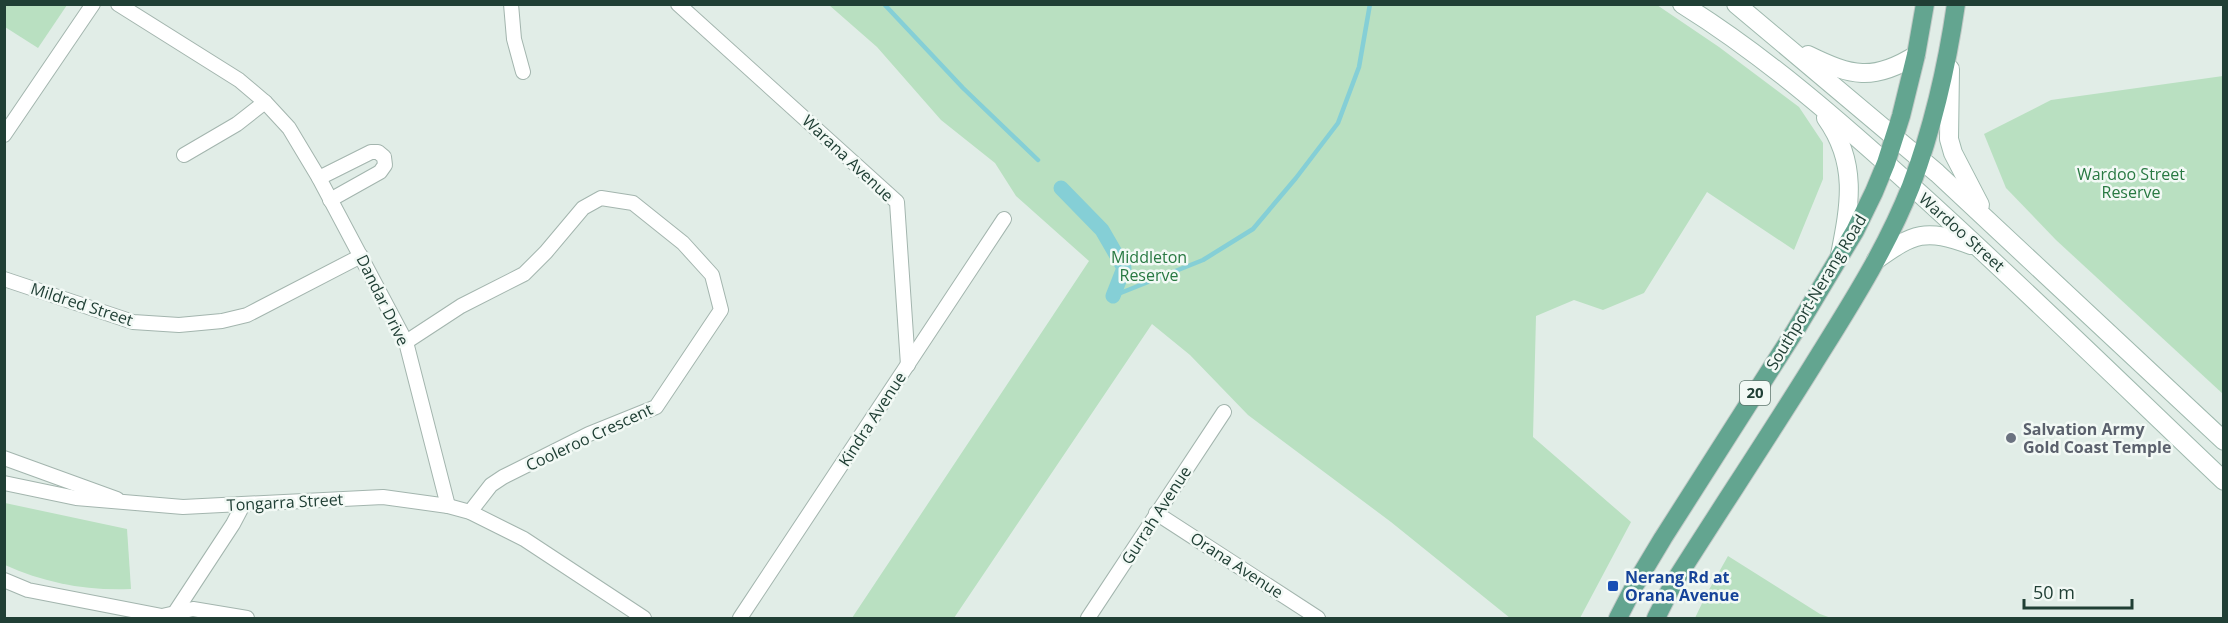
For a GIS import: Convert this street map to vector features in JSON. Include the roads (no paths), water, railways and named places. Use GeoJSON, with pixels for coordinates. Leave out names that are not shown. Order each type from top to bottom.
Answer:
{"type":"FeatureCollection","features":[{"type":"Feature","properties":{"kind":"main road","name":"Wardoo Street"},"geometry":{"type":"LineString","coordinates":[[1682,4],[1715,25],[1815,102],[1886,163],[1981,248],[2223,481]]}},
{"type":"Feature","properties":{"kind":"main road","name":"Wardoo Street"},"geometry":{"type":"LineString","coordinates":[[1736,4],[1920,158],[2223,441]]}},
{"type":"Feature","properties":{"kind":"main road","name":"Southport-Nerang Road"},"geometry":{"type":"LineString","coordinates":[[1618,618],[1636,582],[1839,256],[1875,192],[1894,137],[1916,56],[1925,4]]}},
{"type":"Feature","properties":{"kind":"main road","name":"Southport-Nerang Road"},"geometry":{"type":"LineString","coordinates":[[1656,618],[1673,584],[1868,277],[1911,186],[1938,98],[1951,43],[1956,4]]}},
{"type":"Feature","properties":{"kind":"main road"},"geometry":{"type":"LineString","coordinates":[[1951,43],[1949,139],[1970,189],[1992,224]]}},
{"type":"Feature","properties":{"kind":"main road"},"geometry":{"type":"LineString","coordinates":[[1784,44],[1833,67],[1866,75],[1898,66],[1916,56]]}},
{"type":"Feature","properties":{"kind":"main road"},"geometry":{"type":"LineString","coordinates":[[1815,102],[1834,129],[1847,160],[1850,205],[1839,256]]}},
{"type":"Feature","properties":{"kind":"main road"},"geometry":{"type":"LineString","coordinates":[[1876,260],[1903,241],[1923,234],[1952,238],[1981,248]]}},
{"type":"Feature","properties":{"kind":"street"},"geometry":{"type":"LineString","coordinates":[[4,135],[93,4]]}},
{"type":"Feature","properties":{"kind":"street","name":"Dandar Drive"},"geometry":{"type":"LineString","coordinates":[[118,4],[239,80],[265,102],[289,128],[319,178],[406,342],[448,506]]}},
{"type":"Feature","properties":{"kind":"street"},"geometry":{"type":"LineString","coordinates":[[511,4],[514,39],[523,72]]}},
{"type":"Feature","properties":{"kind":"street","name":"Warana Avenue"},"geometry":{"type":"LineString","coordinates":[[678,4],[897,202],[908,364]]}},
{"type":"Feature","properties":{"kind":"street"},"geometry":{"type":"LineString","coordinates":[[184,155],[237,124],[265,102]]}},
{"type":"Feature","properties":{"kind":"street"},"geometry":{"type":"LineString","coordinates":[[319,178],[371,152],[378,152],[384,158],[385,165],[380,172],[330,200]]}},
{"type":"Feature","properties":{"kind":"street","name":"Cooleroo Crescent"},"geometry":{"type":"LineString","coordinates":[[406,342],[461,306],[524,274],[583,208],[601,198],[633,203],[682,243],[712,275],[721,310],[656,407],[589,434],[503,477],[492,485],[470,512]]}},
{"type":"Feature","properties":{"kind":"street","name":"Kindra Avenue"},"geometry":{"type":"LineString","coordinates":[[740,618],[1004,219]]}},
{"type":"Feature","properties":{"kind":"street","name":"Mildred Street"},"geometry":{"type":"LineString","coordinates":[[4,279],[133,322],[179,325],[222,321],[247,315],[361,256]]}},
{"type":"Feature","properties":{"kind":"street","name":"Gurrah Avenue"},"geometry":{"type":"LineString","coordinates":[[1088,618],[1224,412]]}},
{"type":"Feature","properties":{"kind":"street","name":"Tongarra Street"},"geometry":{"type":"LineString","coordinates":[[4,458],[122,501]]}},
{"type":"Feature","properties":{"kind":"street","name":"Tongarra Street"},"geometry":{"type":"LineString","coordinates":[[4,483],[76,498],[183,507],[383,497],[448,506]]}},
{"type":"Feature","properties":{"kind":"street"},"geometry":{"type":"LineString","coordinates":[[173,616],[243,505]]}},
{"type":"Feature","properties":{"kind":"street"},"geometry":{"type":"LineString","coordinates":[[448,506],[470,512],[501,526],[539,548],[644,618]]}},
{"type":"Feature","properties":{"kind":"street","name":"Orana Avenue"},"geometry":{"type":"LineString","coordinates":[[1156,513],[1310,616]]}},
{"type":"Feature","properties":{"kind":"street"},"geometry":{"type":"LineString","coordinates":[[4,580],[28,590],[162,616],[173,616],[193,609],[247,618]]}},
{"type":"Feature","properties":{"kind":"waterway"},"geometry":{"type":"LineString","coordinates":[[884,4],[963,88],[1038,160]]}},
{"type":"Feature","properties":{"kind":"waterway"},"geometry":{"type":"LineString","coordinates":[[1113,296],[1203,260],[1253,229],[1338,123],[1359,67],[1370,4]]}},
{"type":"Feature","properties":{"kind":"waterway"},"geometry":{"type":"LineString","coordinates":[[1061,188],[1102,230],[1124,268],[1113,296]]}},
{"type":"Feature","properties":{"kind":"place","name":"Salvation Army Gold Coast Temple"},"geometry":{"type":"Point","coordinates":[2011,438]}},
{"type":"Feature","properties":{"kind":"place","name":"Nerang Rd at Orana Avenue"},"geometry":{"type":"Point","coordinates":[1613,586]}},
{"type":"Feature","properties":{"kind":"park label","name":"Wardoo Street Reserve"},"geometry":{"type":"Point","coordinates":[2131,183]}},
{"type":"Feature","properties":{"kind":"park label","name":"Middleton Reserve"},"geometry":{"type":"Point","coordinates":[1149,266]}}]}
